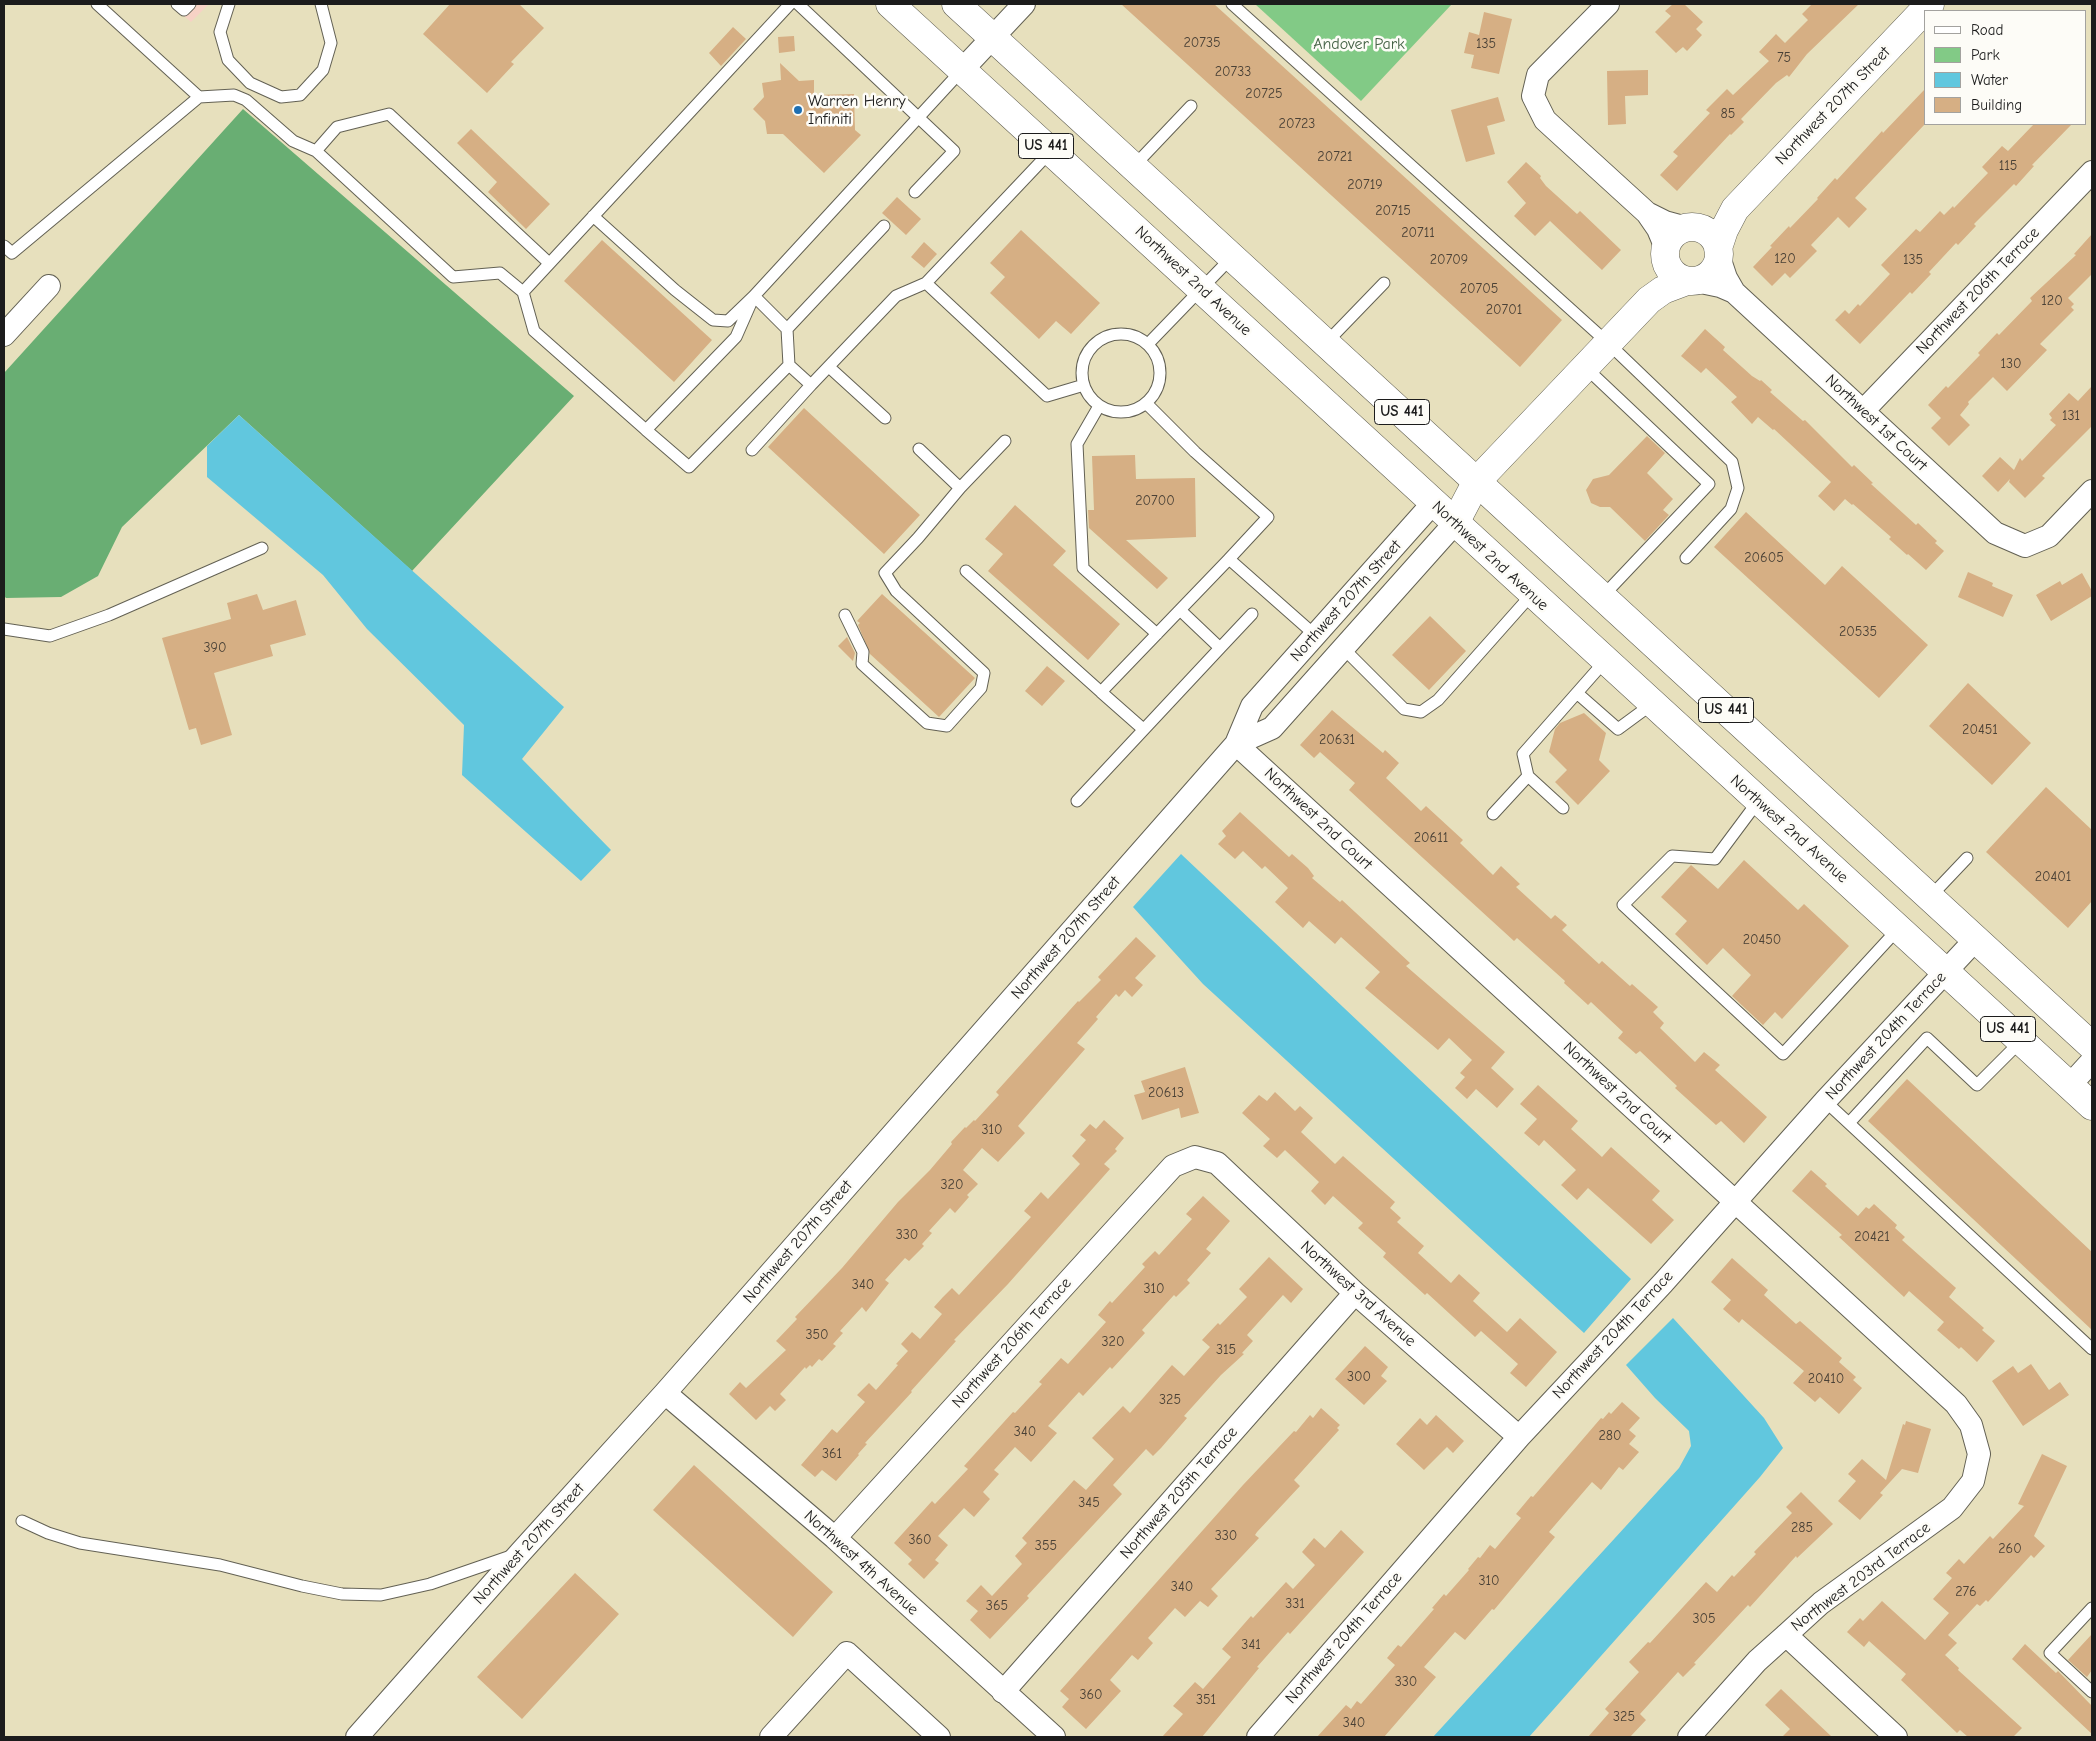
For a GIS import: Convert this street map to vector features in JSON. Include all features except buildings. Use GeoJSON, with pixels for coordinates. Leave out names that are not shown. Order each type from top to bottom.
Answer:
{"type":"FeatureCollection","features":[{"type":"Feature","properties":{"kind":"main road","name":"Northwest 2nd Avenue"},"geometry":{"type":"LineString","coordinates":[[890,4],[1202,288],[1532,594],[2092,1106]]}},
{"type":"Feature","properties":{"kind":"main road","name":"US 441"},"geometry":{"type":"LineString","coordinates":[[956,4],[2092,1046]]}},
{"type":"Feature","properties":{"kind":"main road","name":"Northwest 207th Street"},"geometry":{"type":"LineString","coordinates":[[1691,228],[1717,220],[1735,209],[1924,10]]}},
{"type":"Feature","properties":{"kind":"main road","name":"Northwest 207th Street"},"geometry":{"type":"LineString","coordinates":[[1718,252],[1724,230],[1735,209]]}},
{"type":"Feature","properties":{"kind":"main road"},"geometry":{"type":"LineString","coordinates":[[1691,228],[1709,233],[1718,252],[1711,273],[1704,278],[1691,281],[1678,278],[1672,272],[1665,252],[1669,239],[1675,233],[1691,228]]}},
{"type":"Feature","properties":{"kind":"main road","name":"Northwest 207th Street"},"geometry":{"type":"LineString","coordinates":[[1649,300],[1662,272],[1665,252]]}},
{"type":"Feature","properties":{"kind":"main road","name":"Northwest 207th Street"},"geometry":{"type":"LineString","coordinates":[[1455,523],[1477,481],[1649,300],[1663,290],[1691,281]]}},
{"type":"Feature","properties":{"kind":"main road","name":"Northwest 207th Street"},"geometry":{"type":"LineString","coordinates":[[1433,503],[1477,481]]}},
{"type":"Feature","properties":{"kind":"street"},"geometry":{"type":"LineString","coordinates":[[962,70],[1024,4]]}},
{"type":"Feature","properties":{"kind":"street"},"geometry":{"type":"LineString","coordinates":[[1608,4],[1538,75],[1533,96],[1545,120],[1647,213],[1658,229],[1665,252]]}},
{"type":"Feature","properties":{"kind":"street","name":"Northwest 206th Terrace"},"geometry":{"type":"LineString","coordinates":[[1863,411],[2092,172]]}},
{"type":"Feature","properties":{"kind":"street"},"geometry":{"type":"LineString","coordinates":[[1647,213],[1665,222],[1691,228]]}},
{"type":"Feature","properties":{"kind":"street","name":"Northwest 1st Court"},"geometry":{"type":"LineString","coordinates":[[1718,252],[1726,278],[1734,292],[1995,533],[2025,546],[2049,536],[2092,491]]}},
{"type":"Feature","properties":{"kind":"street","name":"Northwest 1st Court"},"geometry":{"type":"LineString","coordinates":[[1691,281],[1720,286],[1734,292]]}},
{"type":"Feature","properties":{"kind":"street"},"geometry":{"type":"LineString","coordinates":[[4,335],[49,286]]}},
{"type":"Feature","properties":{"kind":"street","name":"Northwest 207th Street"},"geometry":{"type":"LineString","coordinates":[[357,1737],[665,1393],[1236,744],[1252,706],[1433,503]]}},
{"type":"Feature","properties":{"kind":"street","name":"Northwest 207th Street"},"geometry":{"type":"LineString","coordinates":[[1236,744],[1272,728],[1455,523]]}},
{"type":"Feature","properties":{"kind":"street","name":"Northwest 2nd Court"},"geometry":{"type":"LineString","coordinates":[[1236,744],[1956,1404],[1971,1425],[1979,1454]]}},
{"type":"Feature","properties":{"kind":"street","name":"Northwest 204th Terrace"},"geometry":{"type":"LineString","coordinates":[[1258,1737],[1519,1437],[1825,1101],[1976,939]]}},
{"type":"Feature","properties":{"kind":"street"},"geometry":{"type":"LineString","coordinates":[[2070,1085],[2092,1061]]}},
{"type":"Feature","properties":{"kind":"street","name":"Northwest 206th Terrace"},"geometry":{"type":"LineString","coordinates":[[836,1538],[1173,1166],[1195,1157]]}},
{"type":"Feature","properties":{"kind":"street","name":"Northwest 3rd Avenue"},"geometry":{"type":"LineString","coordinates":[[1195,1157],[1217,1163],[1355,1293],[1519,1437]]}},
{"type":"Feature","properties":{"kind":"street","name":"Northwest 205th Terrace"},"geometry":{"type":"LineString","coordinates":[[1003,1692],[1355,1293]]}},
{"type":"Feature","properties":{"kind":"street","name":"Northwest 4th Avenue"},"geometry":{"type":"LineString","coordinates":[[665,1393],[836,1538],[1054,1737]]}},
{"type":"Feature","properties":{"kind":"street","name":"Northwest 203rd Terrace"},"geometry":{"type":"LineString","coordinates":[[1690,1737],[1757,1661],[1821,1603],[1952,1508],[1973,1481],[1979,1454]]}},
{"type":"Feature","properties":{"kind":"street"},"geometry":{"type":"LineString","coordinates":[[1786,1635],[1896,1737]]}},
{"type":"Feature","properties":{"kind":"street"},"geometry":{"type":"LineString","coordinates":[[771,1737],[847,1653],[939,1737]]}},
{"type":"Feature","properties":{"kind":"lane"},"geometry":{"type":"LineString","coordinates":[[97,4],[199,97]]}},
{"type":"Feature","properties":{"kind":"lane"},"geometry":{"type":"LineString","coordinates":[[177,4],[184,10],[190,4]]}},
{"type":"Feature","properties":{"kind":"lane"},"geometry":{"type":"LineString","coordinates":[[229,4],[220,32],[228,60],[250,83],[281,97],[300,95],[323,70],[331,43],[321,4]]}},
{"type":"Feature","properties":{"kind":"lane"},"geometry":{"type":"LineString","coordinates":[[523,292],[790,4]]}},
{"type":"Feature","properties":{"kind":"lane"},"geometry":{"type":"LineString","coordinates":[[798,4],[954,152],[915,192]]}},
{"type":"Feature","properties":{"kind":"lane"},"geometry":{"type":"LineString","coordinates":[[1232,4],[1608,343],[1732,462],[1738,488],[1731,509],[1686,558]]}},
{"type":"Feature","properties":{"kind":"lane"},"geometry":{"type":"LineString","coordinates":[[592,216],[675,290],[713,320],[728,320],[754,296],[962,70]]}},
{"type":"Feature","properties":{"kind":"lane"},"geometry":{"type":"LineString","coordinates":[[4,246],[12,253],[199,97],[234,95],[246,100],[293,141],[316,151],[453,277],[500,273],[523,292],[534,331],[689,468],[789,365]]}},
{"type":"Feature","properties":{"kind":"lane"},"geometry":{"type":"LineString","coordinates":[[1134,166],[1191,106]]}},
{"type":"Feature","properties":{"kind":"lane"},"geometry":{"type":"LineString","coordinates":[[316,151],[337,127],[389,114],[549,263]]}},
{"type":"Feature","properties":{"kind":"lane"},"geometry":{"type":"LineString","coordinates":[[752,450],[896,296],[926,283],[1052,151]]}},
{"type":"Feature","properties":{"kind":"lane"},"geometry":{"type":"LineString","coordinates":[[787,329],[884,226]]}},
{"type":"Feature","properties":{"kind":"lane"},"geometry":{"type":"LineString","coordinates":[[1148,344],[1232,257]]}},
{"type":"Feature","properties":{"kind":"lane"},"geometry":{"type":"LineString","coordinates":[[926,283],[1047,396],[1084,385]]}},
{"type":"Feature","properties":{"kind":"lane"},"geometry":{"type":"LineString","coordinates":[[1326,343],[1384,283]]}},
{"type":"Feature","properties":{"kind":"lane"},"geometry":{"type":"LineString","coordinates":[[754,296],[787,329],[789,365],[811,385]]}},
{"type":"Feature","properties":{"kind":"lane"},"geometry":{"type":"LineString","coordinates":[[646,430],[736,337],[754,296]]}},
{"type":"Feature","properties":{"kind":"lane"},"geometry":{"type":"LineString","coordinates":[[1115,334],[1128,334],[1141,338],[1148,344],[1158,357],[1161,370],[1160,382],[1155,394],[1147,404],[1136,410],[1123,413],[1110,411],[1099,406],[1090,397],[1084,385],[1082,372],[1084,358],[1091,347],[1102,338],[1115,334]]}},
{"type":"Feature","properties":{"kind":"lane"},"geometry":{"type":"LineString","coordinates":[[829,367],[885,418]]}},
{"type":"Feature","properties":{"kind":"lane"},"geometry":{"type":"LineString","coordinates":[[1585,367],[1710,484],[1602,597]]}},
{"type":"Feature","properties":{"kind":"lane"},"geometry":{"type":"LineString","coordinates":[[1101,692],[1268,517],[1195,452],[1147,404]]}},
{"type":"Feature","properties":{"kind":"lane"},"geometry":{"type":"LineString","coordinates":[[1099,406],[1077,444],[1083,568],[1157,634]]}},
{"type":"Feature","properties":{"kind":"lane"},"geometry":{"type":"LineString","coordinates":[[846,615],[863,652],[862,664],[927,723],[947,726],[981,688],[984,673],[896,591],[885,573],[1004,441]]}},
{"type":"Feature","properties":{"kind":"lane"},"geometry":{"type":"LineString","coordinates":[[919,449],[960,488]]}},
{"type":"Feature","properties":{"kind":"lane"},"geometry":{"type":"LineString","coordinates":[[4,629],[50,636],[109,616],[262,548]]}},
{"type":"Feature","properties":{"kind":"lane"},"geometry":{"type":"LineString","coordinates":[[1229,559],[1315,636]]}},
{"type":"Feature","properties":{"kind":"lane"},"geometry":{"type":"LineString","coordinates":[[966,571],[1143,729]]}},
{"type":"Feature","properties":{"kind":"lane"},"geometry":{"type":"LineString","coordinates":[[1343,648],[1404,709],[1421,712],[1438,700],[1532,594]]}},
{"type":"Feature","properties":{"kind":"lane"},"geometry":{"type":"LineString","coordinates":[[1180,610],[1220,648]]}},
{"type":"Feature","properties":{"kind":"lane"},"geometry":{"type":"LineString","coordinates":[[1077,801],[1252,614]]}},
{"type":"Feature","properties":{"kind":"lane"},"geometry":{"type":"LineString","coordinates":[[1563,808],[1528,776],[1523,754],[1606,661]]}},
{"type":"Feature","properties":{"kind":"lane"},"geometry":{"type":"LineString","coordinates":[[1577,693],[1618,729],[1652,704]]}},
{"type":"Feature","properties":{"kind":"lane"},"geometry":{"type":"LineString","coordinates":[[1493,814],[1528,776]]}},
{"type":"Feature","properties":{"kind":"lane"},"geometry":{"type":"LineString","coordinates":[[1759,800],[1715,859],[1672,856],[1623,905],[1783,1054],[1898,929]]}},
{"type":"Feature","properties":{"kind":"lane"},"geometry":{"type":"LineString","coordinates":[[1930,897],[1967,858]]}},
{"type":"Feature","properties":{"kind":"lane"},"geometry":{"type":"LineString","coordinates":[[1849,1122],[1926,1038],[1976,1085],[2022,1041]]}},
{"type":"Feature","properties":{"kind":"lane"},"geometry":{"type":"LineString","coordinates":[[1825,1101],[2092,1349]]}},
{"type":"Feature","properties":{"kind":"lane"},"geometry":{"type":"LineString","coordinates":[[22,1521],[48,1533],[80,1543],[220,1565],[342,1594],[381,1595],[430,1584],[520,1553]]}},
{"type":"Feature","properties":{"kind":"lane"},"geometry":{"type":"LineString","coordinates":[[2090,1686],[2050,1654],[2092,1608]]}},
{"type":"Feature","properties":{"kind":"shaded area"},"geometry":{"type":"Polygon","coordinates":[[[170,4],[209,4],[191,22],[170,4]]]}},
{"type":"Feature","properties":{"kind":"green space","name":"Andover Park"},"geometry":{"type":"Polygon","coordinates":[[[1255,4],[1452,4],[1361,101],[1255,4]]]}},
{"type":"Feature","properties":{"kind":"green space"},"geometry":{"type":"Polygon","coordinates":[[[243,109],[574,396],[412,571],[239,415],[122,527],[98,576],[61,597],[6,598],[4,596],[4,373],[243,109]]]}},
{"type":"Feature","properties":{"kind":"water"},"geometry":{"type":"Polygon","coordinates":[[[239,415],[564,707],[522,759],[611,850],[581,881],[462,775],[464,725],[367,629],[323,575],[207,477],[207,446],[239,415]]]}},
{"type":"Feature","properties":{"kind":"water"},"geometry":{"type":"Polygon","coordinates":[[[1181,854],[1631,1279],[1584,1333],[1203,984],[1133,907],[1181,854]]]}},
{"type":"Feature","properties":{"kind":"water"},"geometry":{"type":"Polygon","coordinates":[[[1673,1318],[1764,1418],[1783,1448],[1760,1477],[1529,1737],[1433,1737],[1679,1468],[1691,1446],[1689,1431],[1655,1398],[1626,1365],[1673,1318]]]}},
{"type":"Feature","properties":{"kind":"place","name":"Warren Henry Infiniti"},"geometry":{"type":"Point","coordinates":[798,110]}}]}
